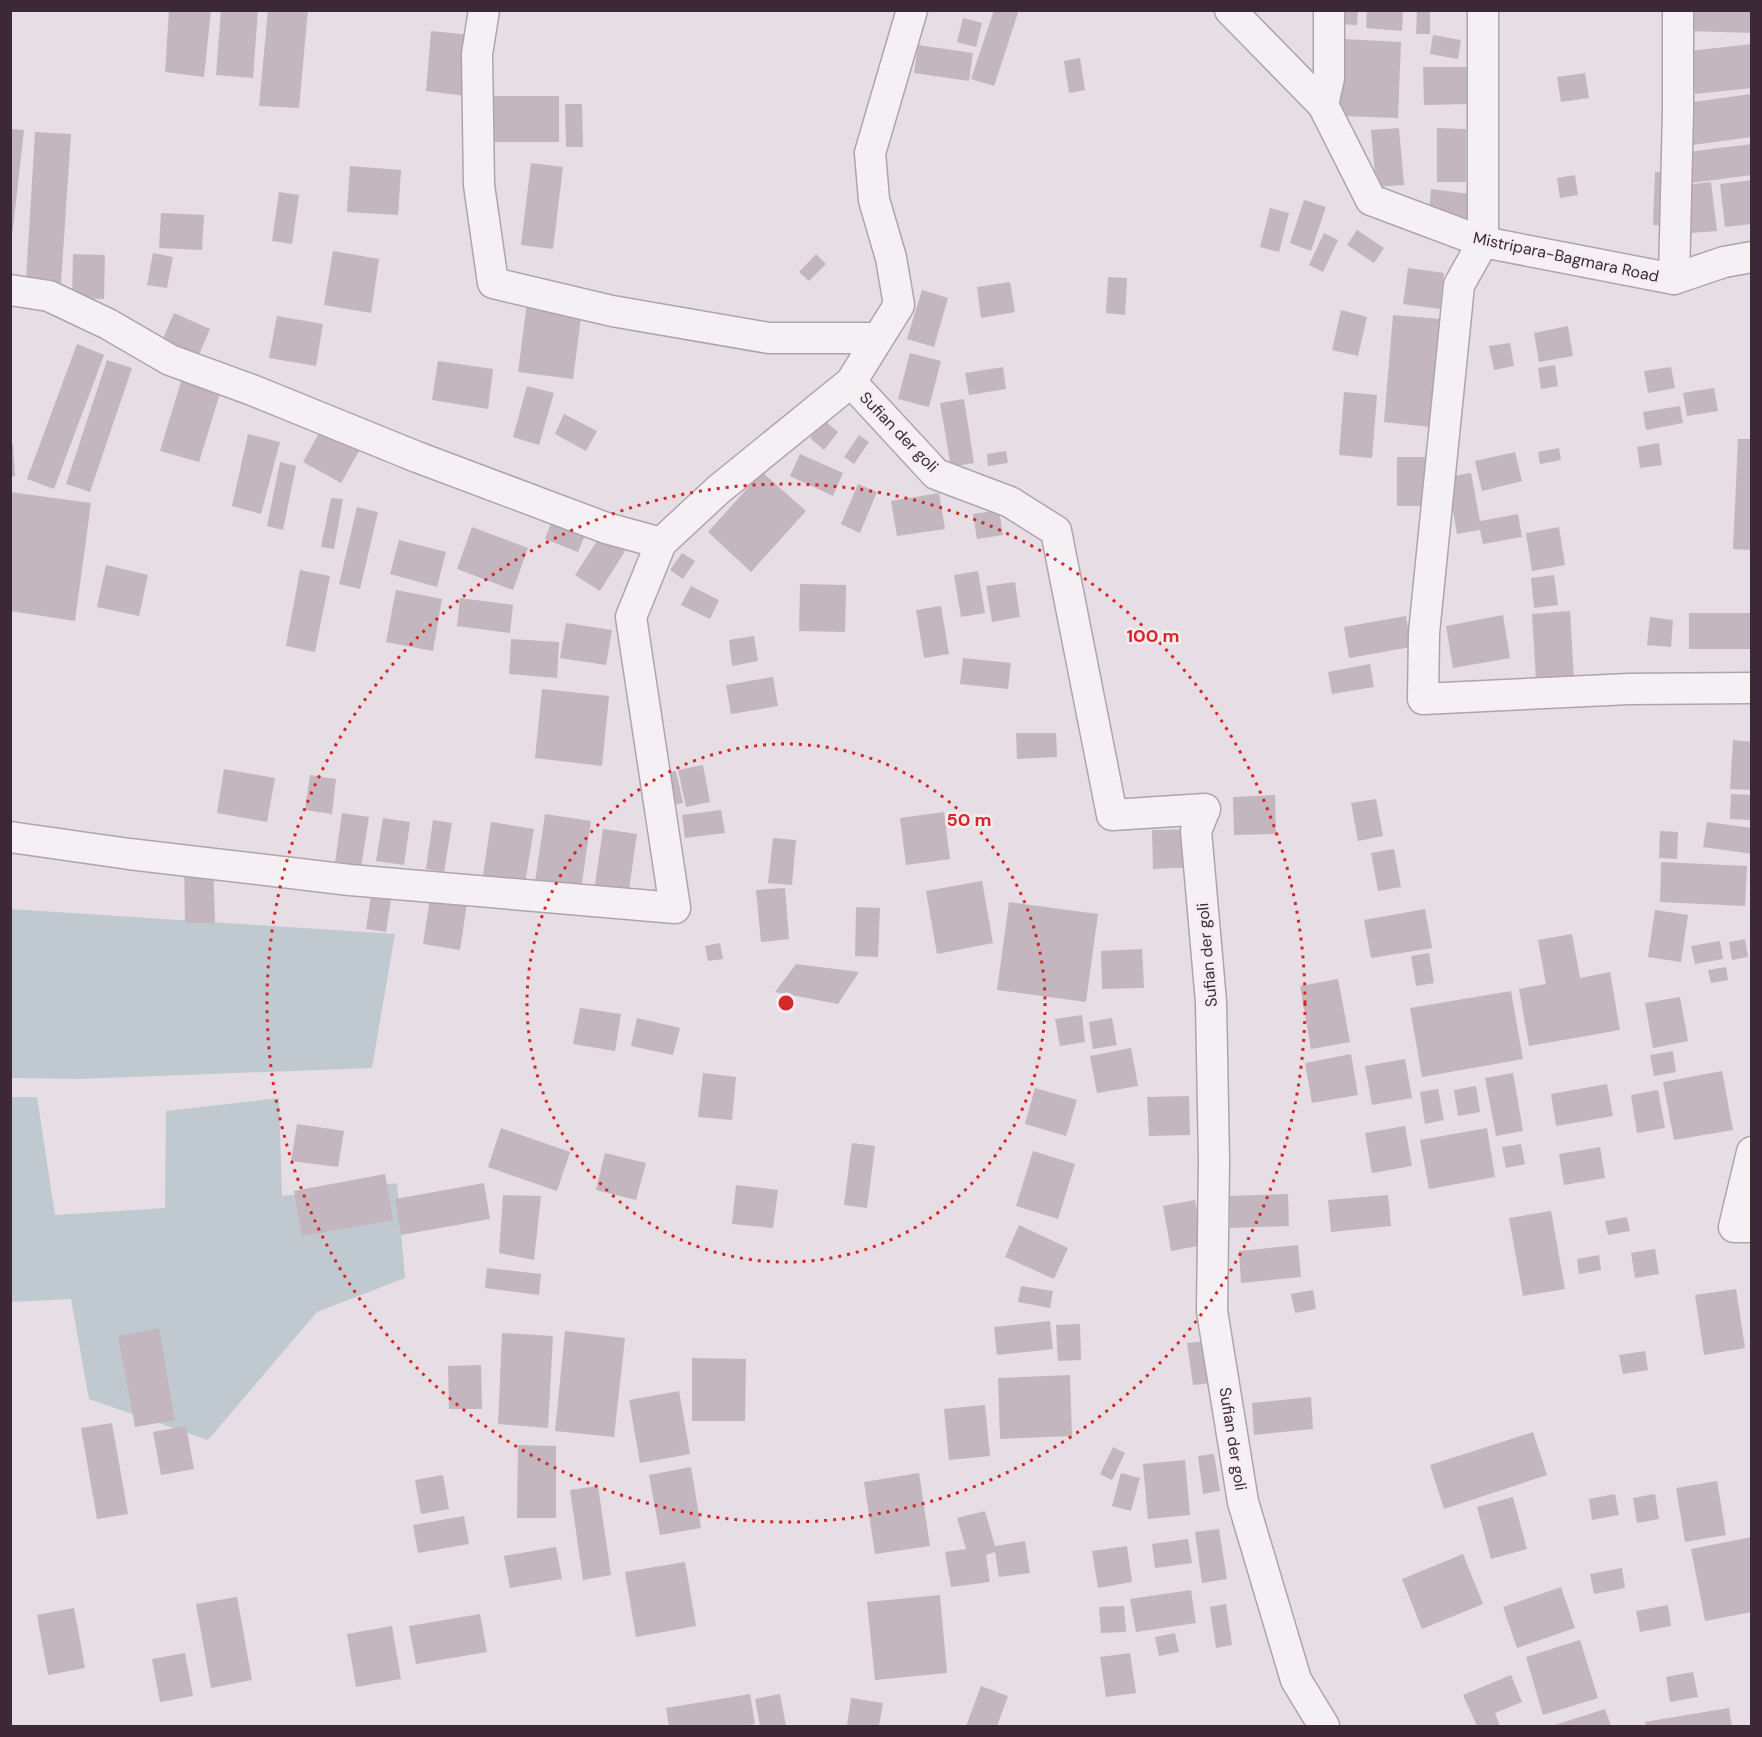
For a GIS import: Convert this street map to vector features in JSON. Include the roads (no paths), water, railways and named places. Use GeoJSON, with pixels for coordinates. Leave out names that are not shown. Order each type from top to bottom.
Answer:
{"type":"FeatureCollection","features":[{"type":"Feature","properties":{"kind":"street"},"geometry":{"type":"LineString","coordinates":[[484,10],[477,54],[479,185],[493,284],[612,311],[769,338],[878,338]]}},
{"type":"Feature","properties":{"kind":"street"},"geometry":{"type":"LineString","coordinates":[[10,837],[129,854],[350,880],[675,908],[631,617],[661,543],[718,490],[851,382],[899,305],[891,258],[874,200],[870,153],[912,10]]}},
{"type":"Feature","properties":{"kind":"street","name":"Mistripara-Bagmara Road"},"geometry":{"type":"LineString","coordinates":[[1230,10],[1323,105],[1371,201],[1483,242],[1674,279],[1724,262],[1752,257]]}},
{"type":"Feature","properties":{"kind":"street"},"geometry":{"type":"LineString","coordinates":[[1323,105],[1329,78],[1329,10]]}},
{"type":"Feature","properties":{"kind":"street"},"geometry":{"type":"LineString","coordinates":[[1483,10],[1483,242],[1459,285],[1424,633],[1423,699],[1629,689],[1752,688]]}},
{"type":"Feature","properties":{"kind":"street"},"geometry":{"type":"LineString","coordinates":[[1674,279],[1678,10]]}},
{"type":"Feature","properties":{"kind":"street"},"geometry":{"type":"LineString","coordinates":[[10,290],[50,296],[108,324],[170,360],[606,528],[661,543]]}},
{"type":"Feature","properties":{"kind":"street","name":"Sufian der goli"},"geometry":{"type":"LineString","coordinates":[[851,382],[936,474],[1010,502],[1056,531],[1112,815],[1205,809],[1196,831],[1211,1002],[1214,1160],[1212,1311],[1243,1502],[1296,1680],[1324,1726]]}},
{"type":"Feature","properties":{"kind":"street"},"geometry":{"type":"LineString","coordinates":[[1752,1152],[1734,1227],[1752,1227]]}}]}
